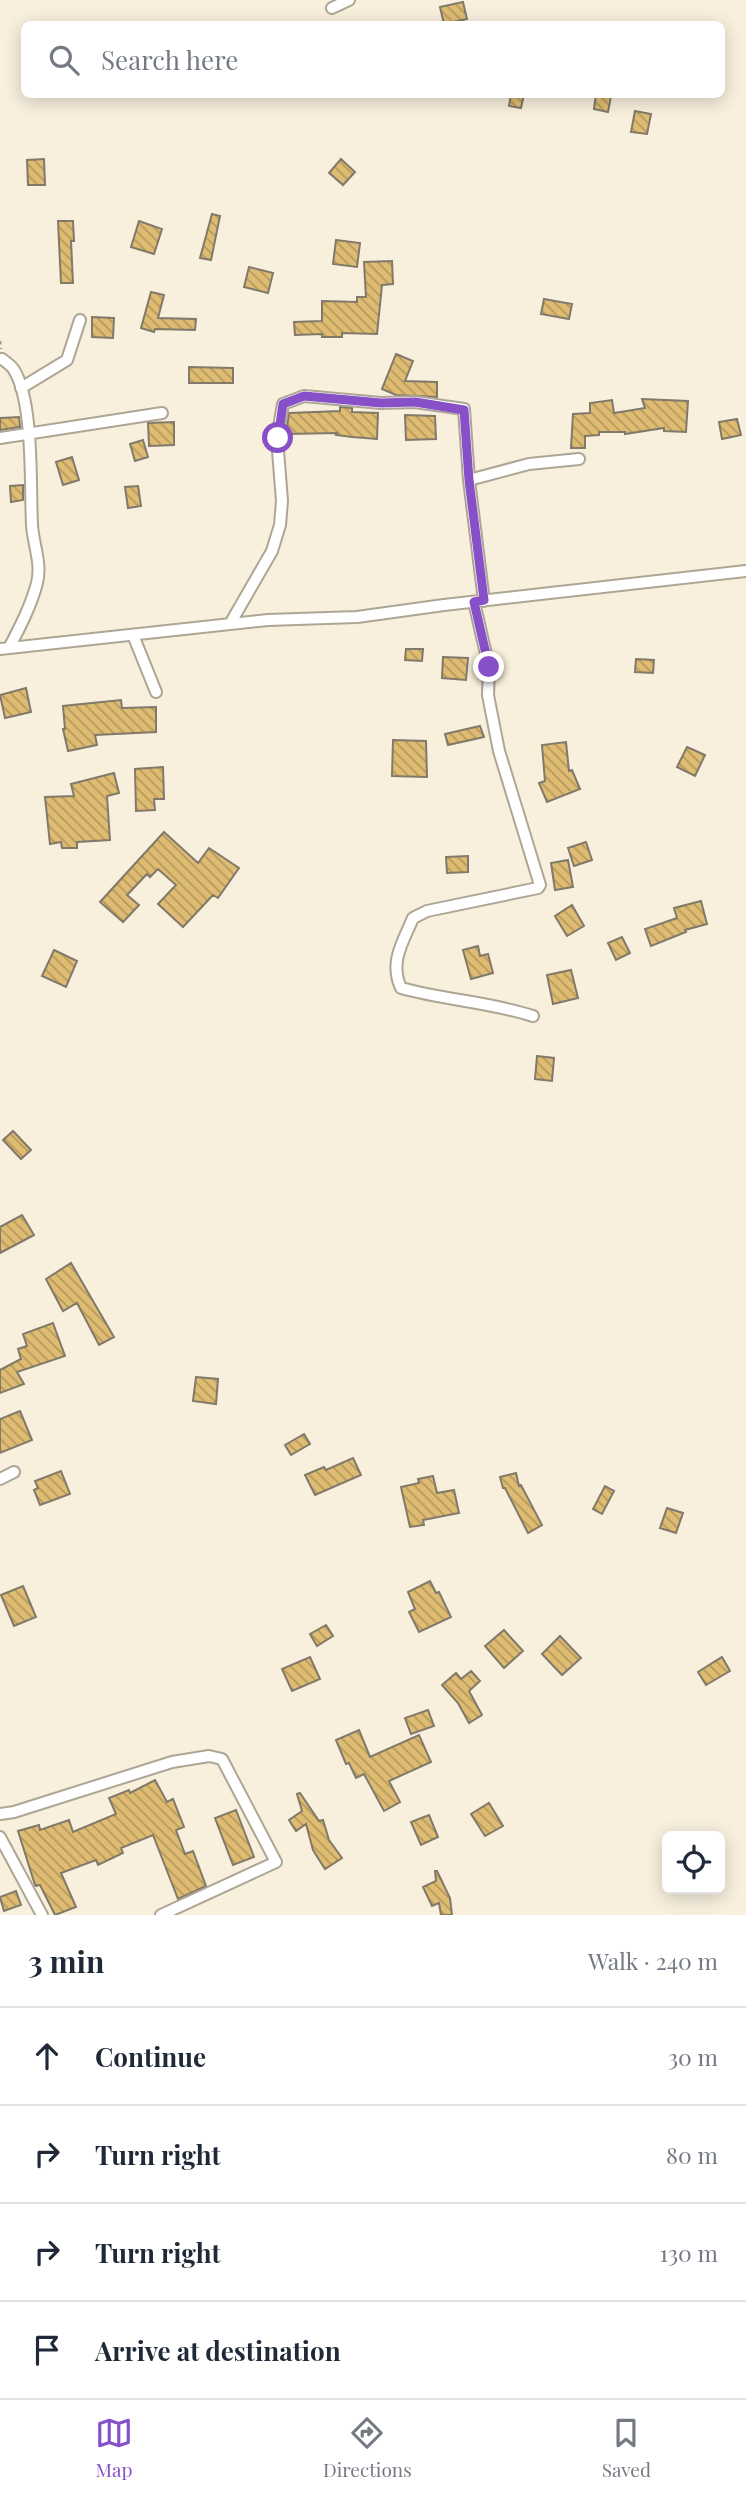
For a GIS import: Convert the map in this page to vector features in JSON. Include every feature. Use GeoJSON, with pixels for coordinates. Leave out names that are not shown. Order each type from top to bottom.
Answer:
{"type":"FeatureCollection","features":[{"type":"Feature","properties":{"kind":"street"},"geometry":{"type":"LineString","coordinates":[[332,9],[349,0]]}},
{"type":"Feature","properties":{"kind":"street"},"geometry":{"type":"LineString","coordinates":[[21,388],[67,360],[79,320]]}},
{"type":"Feature","properties":{"kind":"street"},"geometry":{"type":"LineString","coordinates":[[2,359],[14,369],[25,401],[32,527],[38,551],[37,582],[23,620],[4,648]]}},
{"type":"Feature","properties":{"kind":"street"},"geometry":{"type":"LineString","coordinates":[[230,624],[272,551],[280,525],[282,502],[278,438],[283,404],[304,396],[381,403],[415,402],[464,410],[479,601],[489,667],[488,695],[499,751],[540,885],[538,888],[438,908],[413,918],[396,958],[395,975],[401,988],[436,998],[503,1006],[533,1016]]}},
{"type":"Feature","properties":{"kind":"street"},"geometry":{"type":"LineString","coordinates":[[0,438],[162,413]]}},
{"type":"Feature","properties":{"kind":"street"},"geometry":{"type":"LineString","coordinates":[[469,480],[529,464],[579,459]]}},
{"type":"Feature","properties":{"kind":"street"},"geometry":{"type":"LineString","coordinates":[[4,648],[268,620],[357,617],[746,570]]}},
{"type":"Feature","properties":{"kind":"street"},"geometry":{"type":"LineString","coordinates":[[132,635],[156,692]]}},
{"type":"Feature","properties":{"kind":"street"},"geometry":{"type":"LineString","coordinates":[[0,1479],[14,1472]]}},
{"type":"Feature","properties":{"kind":"street"},"geometry":{"type":"LineString","coordinates":[[0,1814],[14,1812],[172,1762],[209,1756],[222,1759],[276,1862],[161,1915]]}},
{"type":"Feature","properties":{"kind":"street"},"geometry":{"type":"LineString","coordinates":[[0,1837],[42,1915]]}},
{"type":"Feature","properties":{"kind":"building"},"geometry":{"type":"Polygon","coordinates":[[[463,2],[467,19],[443,21],[440,7],[463,2]]]}},
{"type":"Feature","properties":{"kind":"building"},"geometry":{"type":"Polygon","coordinates":[[[510,98],[523,98],[521,108],[509,106],[510,98]]]}},
{"type":"Feature","properties":{"kind":"building"},"geometry":{"type":"Polygon","coordinates":[[[595,98],[611,98],[608,112],[594,109],[595,98]]]}},
{"type":"Feature","properties":{"kind":"building"},"geometry":{"type":"Polygon","coordinates":[[[635,111],[651,114],[647,134],[631,132],[635,111]]]}},
{"type":"Feature","properties":{"kind":"building"},"geometry":{"type":"Polygon","coordinates":[[[44,159],[45,185],[28,185],[27,160],[44,159]]]}},
{"type":"Feature","properties":{"kind":"building"},"geometry":{"type":"Polygon","coordinates":[[[341,159],[355,172],[343,185],[329,173],[341,159]]]}},
{"type":"Feature","properties":{"kind":"building"},"geometry":{"type":"Polygon","coordinates":[[[212,214],[220,216],[211,260],[200,258],[212,214]]]}},
{"type":"Feature","properties":{"kind":"building"},"geometry":{"type":"Polygon","coordinates":[[[58,221],[73,221],[73,283],[61,283],[58,221]]]}},
{"type":"Feature","properties":{"kind":"building"},"geometry":{"type":"Polygon","coordinates":[[[139,221],[162,229],[154,254],[131,247],[139,221]]]}},
{"type":"Feature","properties":{"kind":"building"},"geometry":{"type":"Polygon","coordinates":[[[336,240],[360,243],[357,267],[333,264],[336,240]]]}},
{"type":"Feature","properties":{"kind":"building"},"geometry":{"type":"Polygon","coordinates":[[[392,261],[393,284],[382,285],[377,334],[342,333],[342,337],[322,337],[322,334],[295,335],[294,322],[322,321],[322,301],[357,302],[357,297],[366,297],[364,262],[392,261]]]}},
{"type":"Feature","properties":{"kind":"building"},"geometry":{"type":"Polygon","coordinates":[[[249,267],[273,273],[268,293],[244,287],[249,267]]]}},
{"type":"Feature","properties":{"kind":"building"},"geometry":{"type":"Polygon","coordinates":[[[151,292],[164,295],[158,318],[196,319],[195,330],[155,329],[154,332],[141,328],[151,292]]]}},
{"type":"Feature","properties":{"kind":"building"},"geometry":{"type":"Polygon","coordinates":[[[544,299],[572,304],[569,319],[541,314],[544,299]]]}},
{"type":"Feature","properties":{"kind":"building"},"geometry":{"type":"Polygon","coordinates":[[[92,317],[114,318],[113,338],[92,337],[92,317]]]}},
{"type":"Feature","properties":{"kind":"building"},"geometry":{"type":"Polygon","coordinates":[[[396,354],[413,361],[405,381],[437,382],[437,397],[396,395],[382,389],[396,354]]]}},
{"type":"Feature","properties":{"kind":"building"},"geometry":{"type":"Polygon","coordinates":[[[189,367],[233,368],[233,383],[189,383],[189,367]]]}},
{"type":"Feature","properties":{"kind":"building"},"geometry":{"type":"Polygon","coordinates":[[[642,399],[688,401],[686,432],[664,431],[664,428],[625,434],[599,432],[599,435],[585,436],[585,448],[571,448],[573,414],[590,413],[590,403],[612,400],[614,413],[645,408],[642,399]]]}},
{"type":"Feature","properties":{"kind":"building"},"geometry":{"type":"Polygon","coordinates":[[[340,407],[352,408],[352,412],[378,413],[377,439],[336,435],[337,433],[286,434],[289,413],[340,411],[340,407]]]}},
{"type":"Feature","properties":{"kind":"building"},"geometry":{"type":"Polygon","coordinates":[[[405,415],[435,416],[436,439],[406,440],[405,415]]]}},
{"type":"Feature","properties":{"kind":"building"},"geometry":{"type":"Polygon","coordinates":[[[19,417],[20,427],[0,430],[0,418],[19,417]]]}},
{"type":"Feature","properties":{"kind":"building"},"geometry":{"type":"Polygon","coordinates":[[[737,419],[741,435],[722,439],[719,422],[737,419]]]}},
{"type":"Feature","properties":{"kind":"building"},"geometry":{"type":"Polygon","coordinates":[[[174,422],[174,445],[149,446],[148,423],[174,422]]]}},
{"type":"Feature","properties":{"kind":"building"},"geometry":{"type":"Polygon","coordinates":[[[143,440],[148,457],[135,461],[130,444],[143,440]]]}},
{"type":"Feature","properties":{"kind":"building"},"geometry":{"type":"Polygon","coordinates":[[[72,457],[79,480],[63,485],[56,462],[72,457]]]}},
{"type":"Feature","properties":{"kind":"building"},"geometry":{"type":"Polygon","coordinates":[[[23,485],[23,500],[11,502],[10,486],[23,485]]]}},
{"type":"Feature","properties":{"kind":"building"},"geometry":{"type":"Polygon","coordinates":[[[138,486],[141,506],[128,508],[125,487],[138,486]]]}},
{"type":"Feature","properties":{"kind":"building"},"geometry":{"type":"Polygon","coordinates":[[[406,649],[423,649],[422,661],[405,660],[406,649]]]}},
{"type":"Feature","properties":{"kind":"building"},"geometry":{"type":"Polygon","coordinates":[[[443,657],[468,658],[466,680],[442,678],[443,657]]]}},
{"type":"Feature","properties":{"kind":"building"},"geometry":{"type":"Polygon","coordinates":[[[636,659],[654,660],[653,673],[635,672],[636,659]]]}},
{"type":"Feature","properties":{"kind":"building"},"geometry":{"type":"Polygon","coordinates":[[[26,688],[31,712],[5,718],[0,695],[26,688]]]}},
{"type":"Feature","properties":{"kind":"building"},"geometry":{"type":"Polygon","coordinates":[[[121,700],[122,708],[156,707],[156,732],[95,735],[97,745],[68,751],[63,729],[63,706],[121,700]]]}},
{"type":"Feature","properties":{"kind":"building"},"geometry":{"type":"Polygon","coordinates":[[[480,726],[484,737],[448,745],[445,734],[480,726]]]}},
{"type":"Feature","properties":{"kind":"building"},"geometry":{"type":"Polygon","coordinates":[[[393,740],[426,741],[427,777],[392,776],[393,740]]]}},
{"type":"Feature","properties":{"kind":"building"},"geometry":{"type":"Polygon","coordinates":[[[566,742],[569,771],[572,770],[580,789],[547,802],[539,783],[545,781],[542,745],[566,742]]]}},
{"type":"Feature","properties":{"kind":"building"},"geometry":{"type":"Polygon","coordinates":[[[687,747],[705,755],[695,776],[677,767],[687,747]]]}},
{"type":"Feature","properties":{"kind":"building"},"geometry":{"type":"Polygon","coordinates":[[[163,767],[164,799],[154,799],[155,810],[136,811],[135,769],[163,767]]]}},
{"type":"Feature","properties":{"kind":"building"},"geometry":{"type":"Polygon","coordinates":[[[114,773],[119,793],[107,796],[110,840],[77,842],[77,848],[62,848],[61,842],[50,844],[45,797],[74,796],[71,784],[114,773]]]}},
{"type":"Feature","properties":{"kind":"building"},"geometry":{"type":"Polygon","coordinates":[[[164,832],[198,863],[209,848],[239,868],[218,898],[213,895],[183,927],[158,904],[176,885],[158,869],[150,877],[147,874],[127,895],[139,905],[123,922],[100,902],[164,832]]]}},
{"type":"Feature","properties":{"kind":"building"},"geometry":{"type":"Polygon","coordinates":[[[586,842],[592,860],[574,866],[568,848],[586,842]]]}},
{"type":"Feature","properties":{"kind":"building"},"geometry":{"type":"Polygon","coordinates":[[[468,856],[468,872],[447,873],[446,857],[468,856]]]}},
{"type":"Feature","properties":{"kind":"building"},"geometry":{"type":"Polygon","coordinates":[[[568,860],[573,887],[555,890],[551,863],[568,860]]]}},
{"type":"Feature","properties":{"kind":"building"},"geometry":{"type":"Polygon","coordinates":[[[701,901],[707,924],[685,930],[686,932],[651,946],[645,929],[677,918],[674,908],[701,901]]]}},
{"type":"Feature","properties":{"kind":"building"},"geometry":{"type":"Polygon","coordinates":[[[572,905],[584,926],[567,936],[555,916],[572,905]]]}},
{"type":"Feature","properties":{"kind":"building"},"geometry":{"type":"Polygon","coordinates":[[[622,937],[630,953],[616,960],[608,943],[622,937]]]}},
{"type":"Feature","properties":{"kind":"building"},"geometry":{"type":"Polygon","coordinates":[[[478,946],[480,956],[488,954],[493,973],[471,979],[463,950],[478,946]]]}},
{"type":"Feature","properties":{"kind":"building"},"geometry":{"type":"Polygon","coordinates":[[[54,950],[77,961],[66,987],[42,976],[54,950]]]}},
{"type":"Feature","properties":{"kind":"building"},"geometry":{"type":"Polygon","coordinates":[[[571,970],[578,998],[553,1004],[547,975],[571,970]]]}},
{"type":"Feature","properties":{"kind":"building"},"geometry":{"type":"Polygon","coordinates":[[[537,1056],[554,1058],[552,1081],[535,1079],[537,1056]]]}},
{"type":"Feature","properties":{"kind":"building"},"geometry":{"type":"Polygon","coordinates":[[[13,1131],[31,1150],[21,1159],[3,1140],[13,1131]]]}},
{"type":"Feature","properties":{"kind":"building"},"geometry":{"type":"Polygon","coordinates":[[[22,1215],[34,1235],[0,1253],[0,1227],[22,1215]]]}},
{"type":"Feature","properties":{"kind":"building"},"geometry":{"type":"Polygon","coordinates":[[[71,1263],[114,1337],[99,1345],[77,1303],[63,1311],[46,1279],[71,1263]]]}},
{"type":"Feature","properties":{"kind":"building"},"geometry":{"type":"Polygon","coordinates":[[[53,1323],[65,1356],[17,1372],[24,1384],[0,1393],[0,1370],[21,1359],[18,1349],[27,1346],[23,1334],[53,1323]]]}},
{"type":"Feature","properties":{"kind":"building"},"geometry":{"type":"Polygon","coordinates":[[[196,1377],[218,1379],[216,1404],[193,1401],[196,1377]]]}},
{"type":"Feature","properties":{"kind":"building"},"geometry":{"type":"Polygon","coordinates":[[[20,1411],[32,1440],[0,1453],[0,1419],[20,1411]]]}},
{"type":"Feature","properties":{"kind":"building"},"geometry":{"type":"Polygon","coordinates":[[[304,1434],[310,1444],[291,1455],[285,1445],[304,1434]]]}},
{"type":"Feature","properties":{"kind":"building"},"geometry":{"type":"Polygon","coordinates":[[[353,1458],[361,1475],[315,1495],[305,1475],[324,1467],[326,1470],[353,1458]]]}},
{"type":"Feature","properties":{"kind":"building"},"geometry":{"type":"Polygon","coordinates":[[[61,1471],[70,1494],[40,1505],[34,1490],[38,1488],[35,1481],[61,1471]]]}},
{"type":"Feature","properties":{"kind":"building"},"geometry":{"type":"Polygon","coordinates":[[[516,1473],[519,1486],[521,1485],[542,1525],[528,1533],[503,1488],[500,1477],[516,1473]]]}},
{"type":"Feature","properties":{"kind":"building"},"geometry":{"type":"Polygon","coordinates":[[[433,1476],[437,1493],[454,1490],[459,1513],[423,1520],[424,1525],[410,1527],[401,1487],[433,1476]]]}},
{"type":"Feature","properties":{"kind":"building"},"geometry":{"type":"Polygon","coordinates":[[[605,1486],[614,1491],[602,1514],[593,1509],[605,1486]]]}},
{"type":"Feature","properties":{"kind":"building"},"geometry":{"type":"Polygon","coordinates":[[[667,1508],[683,1513],[676,1533],[660,1528],[667,1508]]]}},
{"type":"Feature","properties":{"kind":"building"},"geometry":{"type":"Polygon","coordinates":[[[430,1581],[436,1593],[439,1592],[451,1617],[419,1632],[409,1612],[415,1609],[408,1592],[430,1581]]]}},
{"type":"Feature","properties":{"kind":"building"},"geometry":{"type":"Polygon","coordinates":[[[23,1586],[36,1617],[14,1626],[1,1595],[23,1586]]]}},
{"type":"Feature","properties":{"kind":"building"},"geometry":{"type":"Polygon","coordinates":[[[326,1625],[333,1636],[317,1646],[310,1634],[326,1625]]]}},
{"type":"Feature","properties":{"kind":"building"},"geometry":{"type":"Polygon","coordinates":[[[504,1630],[523,1651],[504,1668],[485,1646],[504,1630]]]}},
{"type":"Feature","properties":{"kind":"building"},"geometry":{"type":"Polygon","coordinates":[[[560,1636],[581,1658],[562,1675],[542,1654],[560,1636]]]}},
{"type":"Feature","properties":{"kind":"building"},"geometry":{"type":"Polygon","coordinates":[[[310,1657],[320,1679],[292,1691],[282,1669],[310,1657]]]}},
{"type":"Feature","properties":{"kind":"building"},"geometry":{"type":"Polygon","coordinates":[[[722,1657],[730,1671],[706,1685],[698,1672],[722,1657]]]}},
{"type":"Feature","properties":{"kind":"building"},"geometry":{"type":"Polygon","coordinates":[[[471,1671],[480,1681],[469,1691],[482,1715],[469,1723],[458,1703],[442,1685],[456,1673],[461,1679],[471,1671]]]}},
{"type":"Feature","properties":{"kind":"building"},"geometry":{"type":"Polygon","coordinates":[[[428,1710],[434,1726],[411,1734],[405,1718],[428,1710]]]}},
{"type":"Feature","properties":{"kind":"building"},"geometry":{"type":"Polygon","coordinates":[[[359,1730],[370,1757],[419,1735],[431,1762],[389,1781],[400,1802],[384,1811],[364,1774],[356,1778],[349,1763],[346,1764],[336,1740],[359,1730]]]}},
{"type":"Feature","properties":{"kind":"building"},"geometry":{"type":"Polygon","coordinates":[[[155,1780],[167,1802],[173,1799],[184,1827],[176,1830],[185,1854],[193,1851],[206,1886],[178,1899],[153,1835],[121,1848],[123,1853],[98,1865],[96,1860],[61,1873],[76,1907],[55,1915],[40,1885],[35,1885],[18,1831],[39,1825],[40,1830],[69,1820],[73,1832],[116,1814],[109,1798],[129,1790],[130,1793],[155,1780]]]}},
{"type":"Feature","properties":{"kind":"building"},"geometry":{"type":"Polygon","coordinates":[[[300,1793],[319,1821],[323,1820],[329,1840],[342,1858],[325,1869],[313,1850],[306,1824],[296,1831],[289,1820],[302,1811],[297,1794],[300,1793]]]}},
{"type":"Feature","properties":{"kind":"building"},"geometry":{"type":"Polygon","coordinates":[[[489,1803],[503,1826],[485,1836],[471,1814],[489,1803]]]}},
{"type":"Feature","properties":{"kind":"building"},"geometry":{"type":"Polygon","coordinates":[[[236,1810],[254,1857],[233,1865],[215,1818],[236,1810]]]}},
{"type":"Feature","properties":{"kind":"building"},"geometry":{"type":"Polygon","coordinates":[[[429,1815],[438,1837],[421,1845],[411,1822],[429,1815]]]}},
{"type":"Feature","properties":{"kind":"building"},"geometry":{"type":"Polygon","coordinates":[[[435,1871],[450,1898],[452,1915],[441,1915],[439,1903],[432,1906],[423,1887],[436,1881],[435,1871]]]}},
{"type":"Feature","properties":{"kind":"building"},"geometry":{"type":"Polygon","coordinates":[[[16,1891],[21,1905],[4,1911],[0,1897],[16,1891]]]}},
{"type":"Feature","properties":{"kind":"route"},"geometry":{"type":"LineString","coordinates":[[278,438],[283,404],[304,396],[381,403],[415,402],[464,410],[469,480],[484,600],[474,602],[489,667]]}}]}
